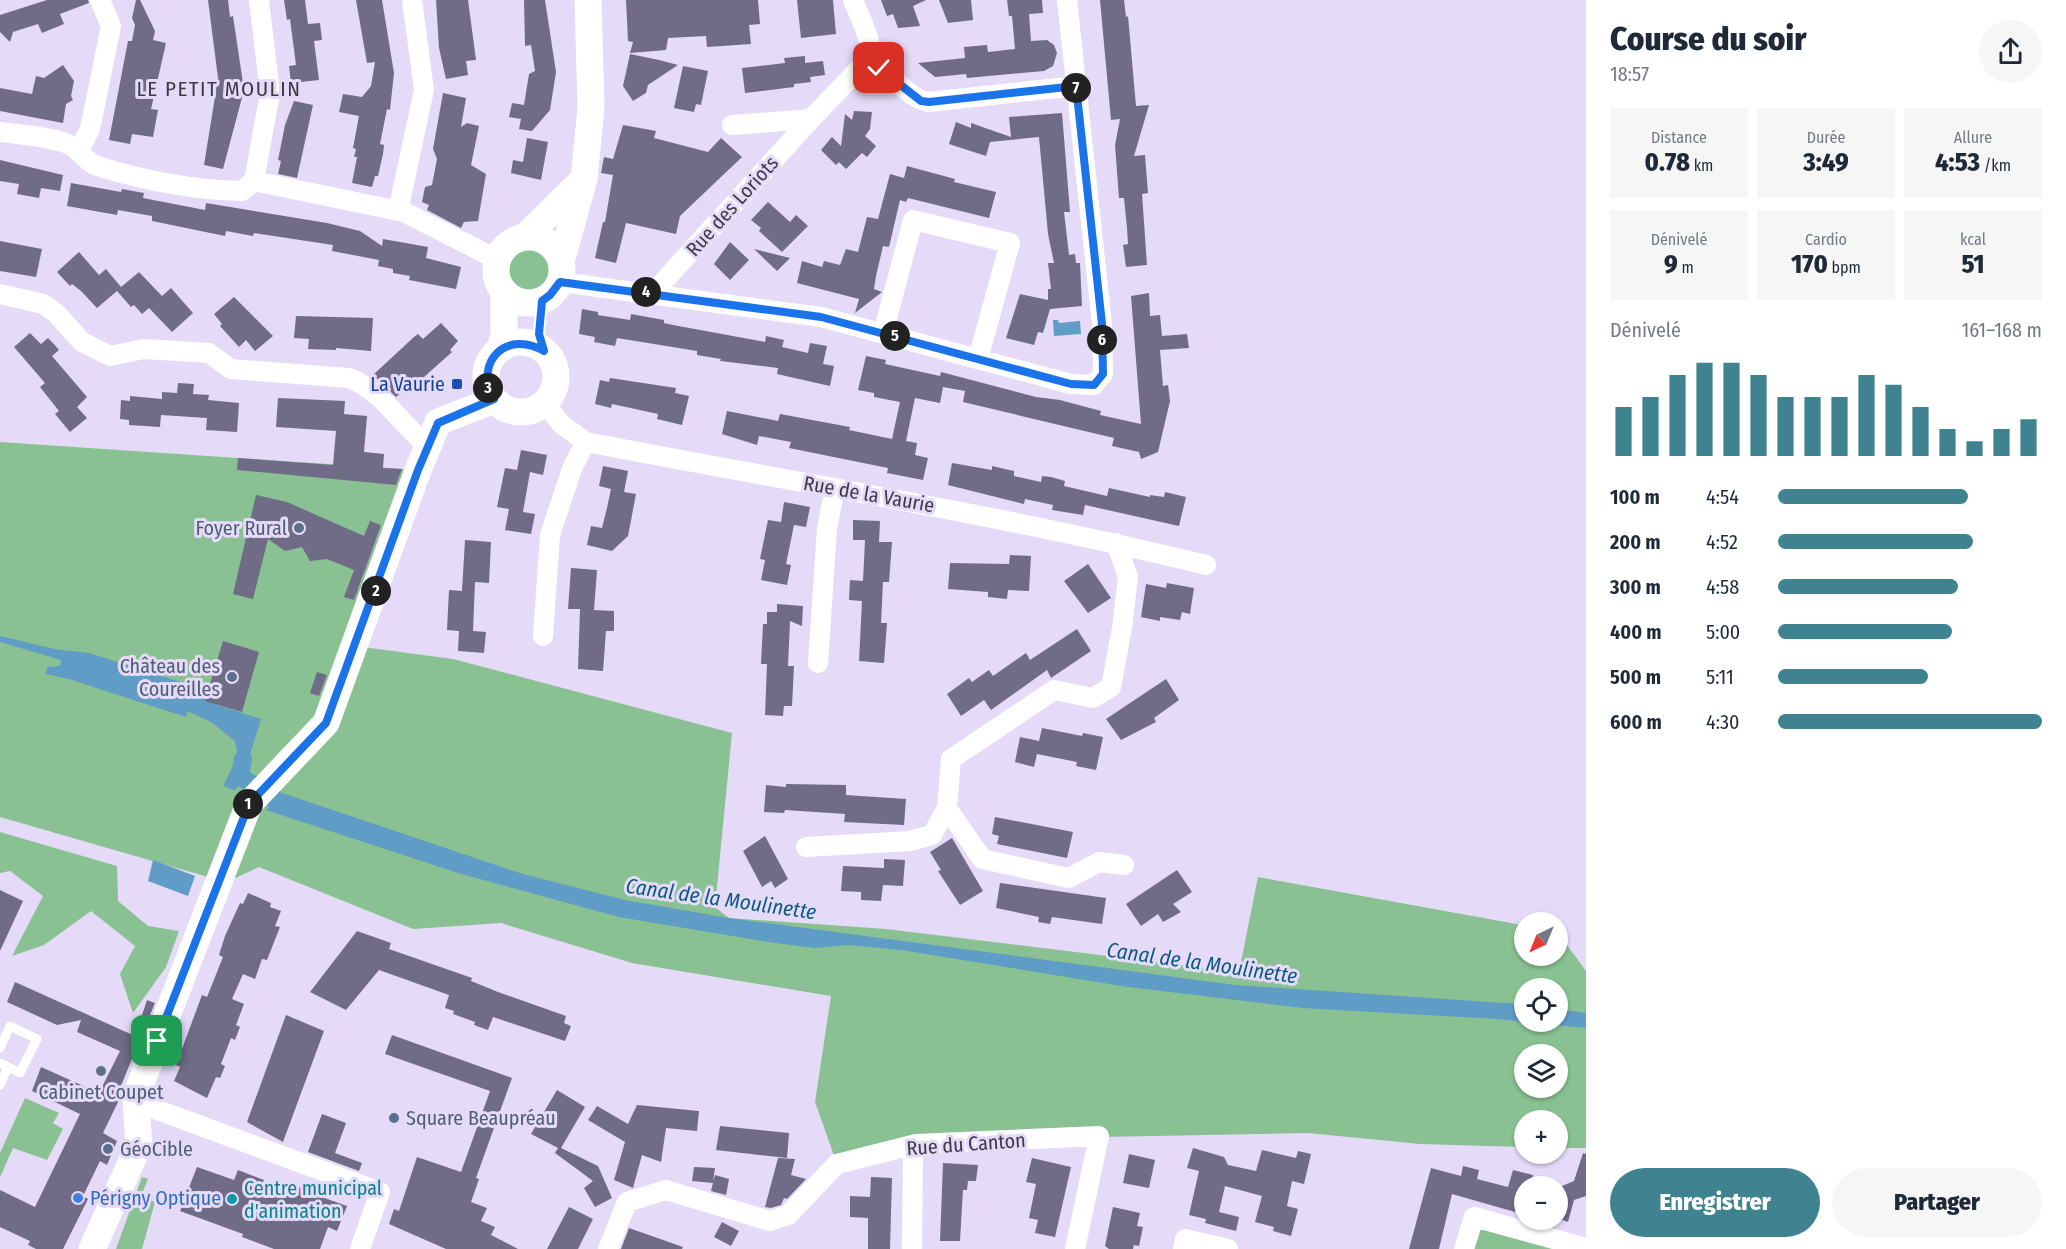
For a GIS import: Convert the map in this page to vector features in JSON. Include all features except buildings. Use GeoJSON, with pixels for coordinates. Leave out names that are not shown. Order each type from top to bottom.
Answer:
{"type":"FeatureCollection","features":[{"type":"Feature","properties":{"kind":"street"},"geometry":{"type":"LineString","coordinates":[[79,150],[90,129],[111,26],[100,0]]}},
{"type":"Feature","properties":{"kind":"street"},"geometry":{"type":"LineString","coordinates":[[0,132],[64,143],[79,150],[94,165],[158,180],[223,191],[242,191],[254,181],[270,93],[259,0]]}},
{"type":"Feature","properties":{"kind":"street"},"geometry":{"type":"LineString","coordinates":[[398,211],[424,90],[412,0]]}},
{"type":"Feature","properties":{"kind":"street"},"geometry":{"type":"LineString","coordinates":[[584,179],[525,237],[508,244],[498,260],[498,281],[504,291],[521,302],[542,301],[550,295],[561,272],[584,179],[591,108],[588,0]]}},
{"type":"Feature","properties":{"kind":"street"},"geometry":{"type":"LineString","coordinates":[[853,0],[866,33],[872,58],[871,66],[888,73],[921,101],[1076,86]]}},
{"type":"Feature","properties":{"kind":"street"},"geometry":{"type":"LineString","coordinates":[[561,272],[653,293],[821,317],[1071,384],[1094,385],[1103,374],[1102,324],[1066,0]]}},
{"type":"Feature","properties":{"kind":"street","name":"Rue des Loriots"},"geometry":{"type":"LineString","coordinates":[[653,293],[790,130],[811,119],[858,70],[871,66]]}},
{"type":"Feature","properties":{"kind":"street","name":"Rue des Loriots"},"geometry":{"type":"LineString","coordinates":[[732,125],[790,130]]}},
{"type":"Feature","properties":{"kind":"street"},"geometry":{"type":"LineString","coordinates":[[254,181],[398,211],[498,260]]}},
{"type":"Feature","properties":{"kind":"street"},"geometry":{"type":"LineString","coordinates":[[883,333],[913,220],[1010,243],[978,359]]}},
{"type":"Feature","properties":{"kind":"street"},"geometry":{"type":"LineString","coordinates":[[525,237],[548,243],[561,272]]}},
{"type":"Feature","properties":{"kind":"street"},"geometry":{"type":"LineString","coordinates":[[504,291],[504,336],[501,349],[488,368],[486,379],[494,399],[513,411],[535,410],[552,394],[556,371],[552,360],[544,351],[539,334],[542,301]]}},
{"type":"Feature","properties":{"kind":"street"},"geometry":{"type":"LineString","coordinates":[[0,294],[43,304],[56,313],[82,342],[110,356],[144,349],[209,353],[231,369],[349,378],[364,383],[428,446]]}},
{"type":"Feature","properties":{"kind":"street"},"geometry":{"type":"LineString","coordinates":[[501,349],[522,342],[544,351]]}},
{"type":"Feature","properties":{"kind":"street"},"geometry":{"type":"LineString","coordinates":[[92,1249],[139,1144],[136,1102],[139,1088],[249,804],[326,723],[438,423],[494,399]]}},
{"type":"Feature","properties":{"kind":"street","name":"Rue de la Vaurie"},"geometry":{"type":"LineString","coordinates":[[545,403],[561,424],[586,442],[1116,543],[1206,565]]}},
{"type":"Feature","properties":{"kind":"street"},"geometry":{"type":"LineString","coordinates":[[543,636],[550,536],[573,466],[586,442]]}},
{"type":"Feature","properties":{"kind":"street"},"geometry":{"type":"LineString","coordinates":[[818,663],[827,528],[835,488]]}},
{"type":"Feature","properties":{"kind":"street"},"geometry":{"type":"LineString","coordinates":[[806,847],[910,841],[932,835],[947,808],[951,759],[1054,690],[1093,698],[1111,687],[1122,628],[1128,577],[1116,543]]}},
{"type":"Feature","properties":{"kind":"street"},"geometry":{"type":"LineString","coordinates":[[947,808],[982,859],[1069,878],[1099,862],[1124,865]]}},
{"type":"Feature","properties":{"kind":"street"},"geometry":{"type":"LineString","coordinates":[[136,1102],[380,1192],[360,1249]]}},
{"type":"Feature","properties":{"kind":"street","name":"Rue du Canton"},"geometry":{"type":"LineString","coordinates":[[608,1249],[627,1202],[666,1190],[770,1221],[788,1215],[837,1164],[916,1144],[1100,1136],[1075,1249]]}},
{"type":"Feature","properties":{"kind":"street"},"geometry":{"type":"LineString","coordinates":[[912,1249],[913,1153],[916,1144]]}},
{"type":"Feature","properties":{"kind":"street"},"geometry":{"type":"LineString","coordinates":[[1464,1249],[1474,1217],[1586,1248]]}},
{"type":"Feature","properties":{"kind":"street"},"geometry":{"type":"LineString","coordinates":[[1183,1249],[1185,1239],[1228,1249]]}},
{"type":"Feature","properties":{"kind":"lane"},"geometry":{"type":"LineString","coordinates":[[0,1048],[10,1026],[37,1039],[20,1073],[4,1065],[0,1085]]}},
{"type":"Feature","properties":{"kind":"green space"},"geometry":{"type":"Polygon","coordinates":[[[528,244],[546,251],[553,269],[546,287],[528,294],[510,287],[503,269],[510,251],[528,244]]]}},
{"type":"Feature","properties":{"kind":"green space"},"geometry":{"type":"Polygon","coordinates":[[[0,442],[418,470],[355,646],[453,659],[732,733],[715,907],[729,918],[886,929],[1239,972],[1258,877],[1514,924],[1514,966],[1568,966],[1568,947],[1586,971],[1586,1148],[1568,1148],[1568,1110],[1514,1110],[1514,1147],[1420,1144],[1308,1133],[1100,1137],[914,1144],[837,1164],[815,1102],[831,996],[632,963],[501,923],[413,929],[259,867],[231,880],[208,877],[0,817],[0,442]]]}},
{"type":"Feature","properties":{"kind":"green space"},"geometry":{"type":"Polygon","coordinates":[[[0,832],[117,866],[118,901],[148,926],[179,931],[166,967],[133,1013],[120,974],[135,946],[91,911],[44,945],[12,956],[43,896],[10,871],[0,873],[0,832]]]}},
{"type":"Feature","properties":{"kind":"green space"},"geometry":{"type":"Polygon","coordinates":[[[25,1098],[59,1113],[53,1123],[63,1129],[47,1160],[13,1148],[0,1177],[0,1153],[25,1098]]]}},
{"type":"Feature","properties":{"kind":"green space"},"geometry":{"type":"Polygon","coordinates":[[[142,1177],[148,1179],[141,1196],[155,1202],[142,1249],[116,1249],[142,1177]]]}},
{"type":"Feature","properties":{"kind":"green space"},"geometry":{"type":"Polygon","coordinates":[[[1474,1217],[1586,1249],[1464,1249],[1474,1217]]]}},
{"type":"Feature","properties":{"kind":"water"},"geometry":{"type":"Polygon","coordinates":[[[1053,320],[1058,320],[1059,323],[1080,321],[1081,334],[1054,336],[1053,320]]]}},
{"type":"Feature","properties":{"kind":"water"},"geometry":{"type":"Polygon","coordinates":[[[0,636],[54,649],[89,653],[196,687],[186,717],[69,679],[46,674],[47,667],[60,666],[61,660],[0,642],[0,636]]]}},
{"type":"Feature","properties":{"kind":"water"},"geometry":{"type":"Polygon","coordinates":[[[205,701],[261,719],[245,770],[249,774],[235,790],[223,786],[238,756],[235,741],[201,714],[205,701]]]}},
{"type":"Feature","properties":{"kind":"water"},"geometry":{"type":"Polygon","coordinates":[[[282,793],[523,874],[625,900],[729,918],[1235,985],[1514,1004],[1514,1021],[1303,1008],[1128,987],[901,950],[848,945],[815,948],[768,942],[619,917],[458,873],[266,810],[282,793]]]}},
{"type":"Feature","properties":{"kind":"water"},"geometry":{"type":"Polygon","coordinates":[[[153,860],[195,876],[188,896],[148,881],[153,860]]]}},
{"type":"Feature","properties":{"kind":"water"},"geometry":{"type":"Polygon","coordinates":[[[1568,1011],[1586,1013],[1586,1028],[1568,1026],[1568,1011]]]}},
{"type":"Feature","properties":{"kind":"waterway","name":"Canal de la Moulinette"},"geometry":{"type":"LineString","coordinates":[[170,693],[224,718]]}},
{"type":"Feature","properties":{"kind":"waterway","name":"Canal de la Moulinette"},"geometry":{"type":"LineString","coordinates":[[243,759],[240,776],[280,803],[297,808]]}},
{"type":"Feature","properties":{"kind":"place","name":"La Vaurie"},"geometry":{"type":"Point","coordinates":[457,384]}},
{"type":"Feature","properties":{"kind":"place","name":"Foyer Rural"},"geometry":{"type":"Point","coordinates":[299,528]}},
{"type":"Feature","properties":{"kind":"place","name":"Château des Coureilles"},"geometry":{"type":"Point","coordinates":[232,677]}},
{"type":"Feature","properties":{"kind":"place","name":"Cabinet Coupet"},"geometry":{"type":"Point","coordinates":[101,1071]}},
{"type":"Feature","properties":{"kind":"place","name":"Square Beaupréau"},"geometry":{"type":"Point","coordinates":[394,1118]}},
{"type":"Feature","properties":{"kind":"place","name":"GéoCible"},"geometry":{"type":"Point","coordinates":[108,1149]}},
{"type":"Feature","properties":{"kind":"place","name":"Périgny Optique"},"geometry":{"type":"Point","coordinates":[78,1198]}},
{"type":"Feature","properties":{"kind":"place","name":"Centre municipal d'animation"},"geometry":{"type":"Point","coordinates":[232,1199]}},
{"type":"Feature","properties":{"kind":"district","name":"LE PETIT MOULIN"},"geometry":{"type":"Point","coordinates":[219,89]}},
{"type":"Feature","properties":{"kind":"route"},"geometry":{"type":"LineString","coordinates":[[157,1041],[249,804],[326,723],[398,531],[418,470],[438,423],[494,399],[486,379],[493,357],[501,349],[510,344],[522,342],[544,351],[539,334],[542,301],[556,289],[560,282],[821,317],[1071,384],[1094,385],[1103,374],[1102,324],[1076,86],[929,102],[921,101],[879,68]]}}]}
